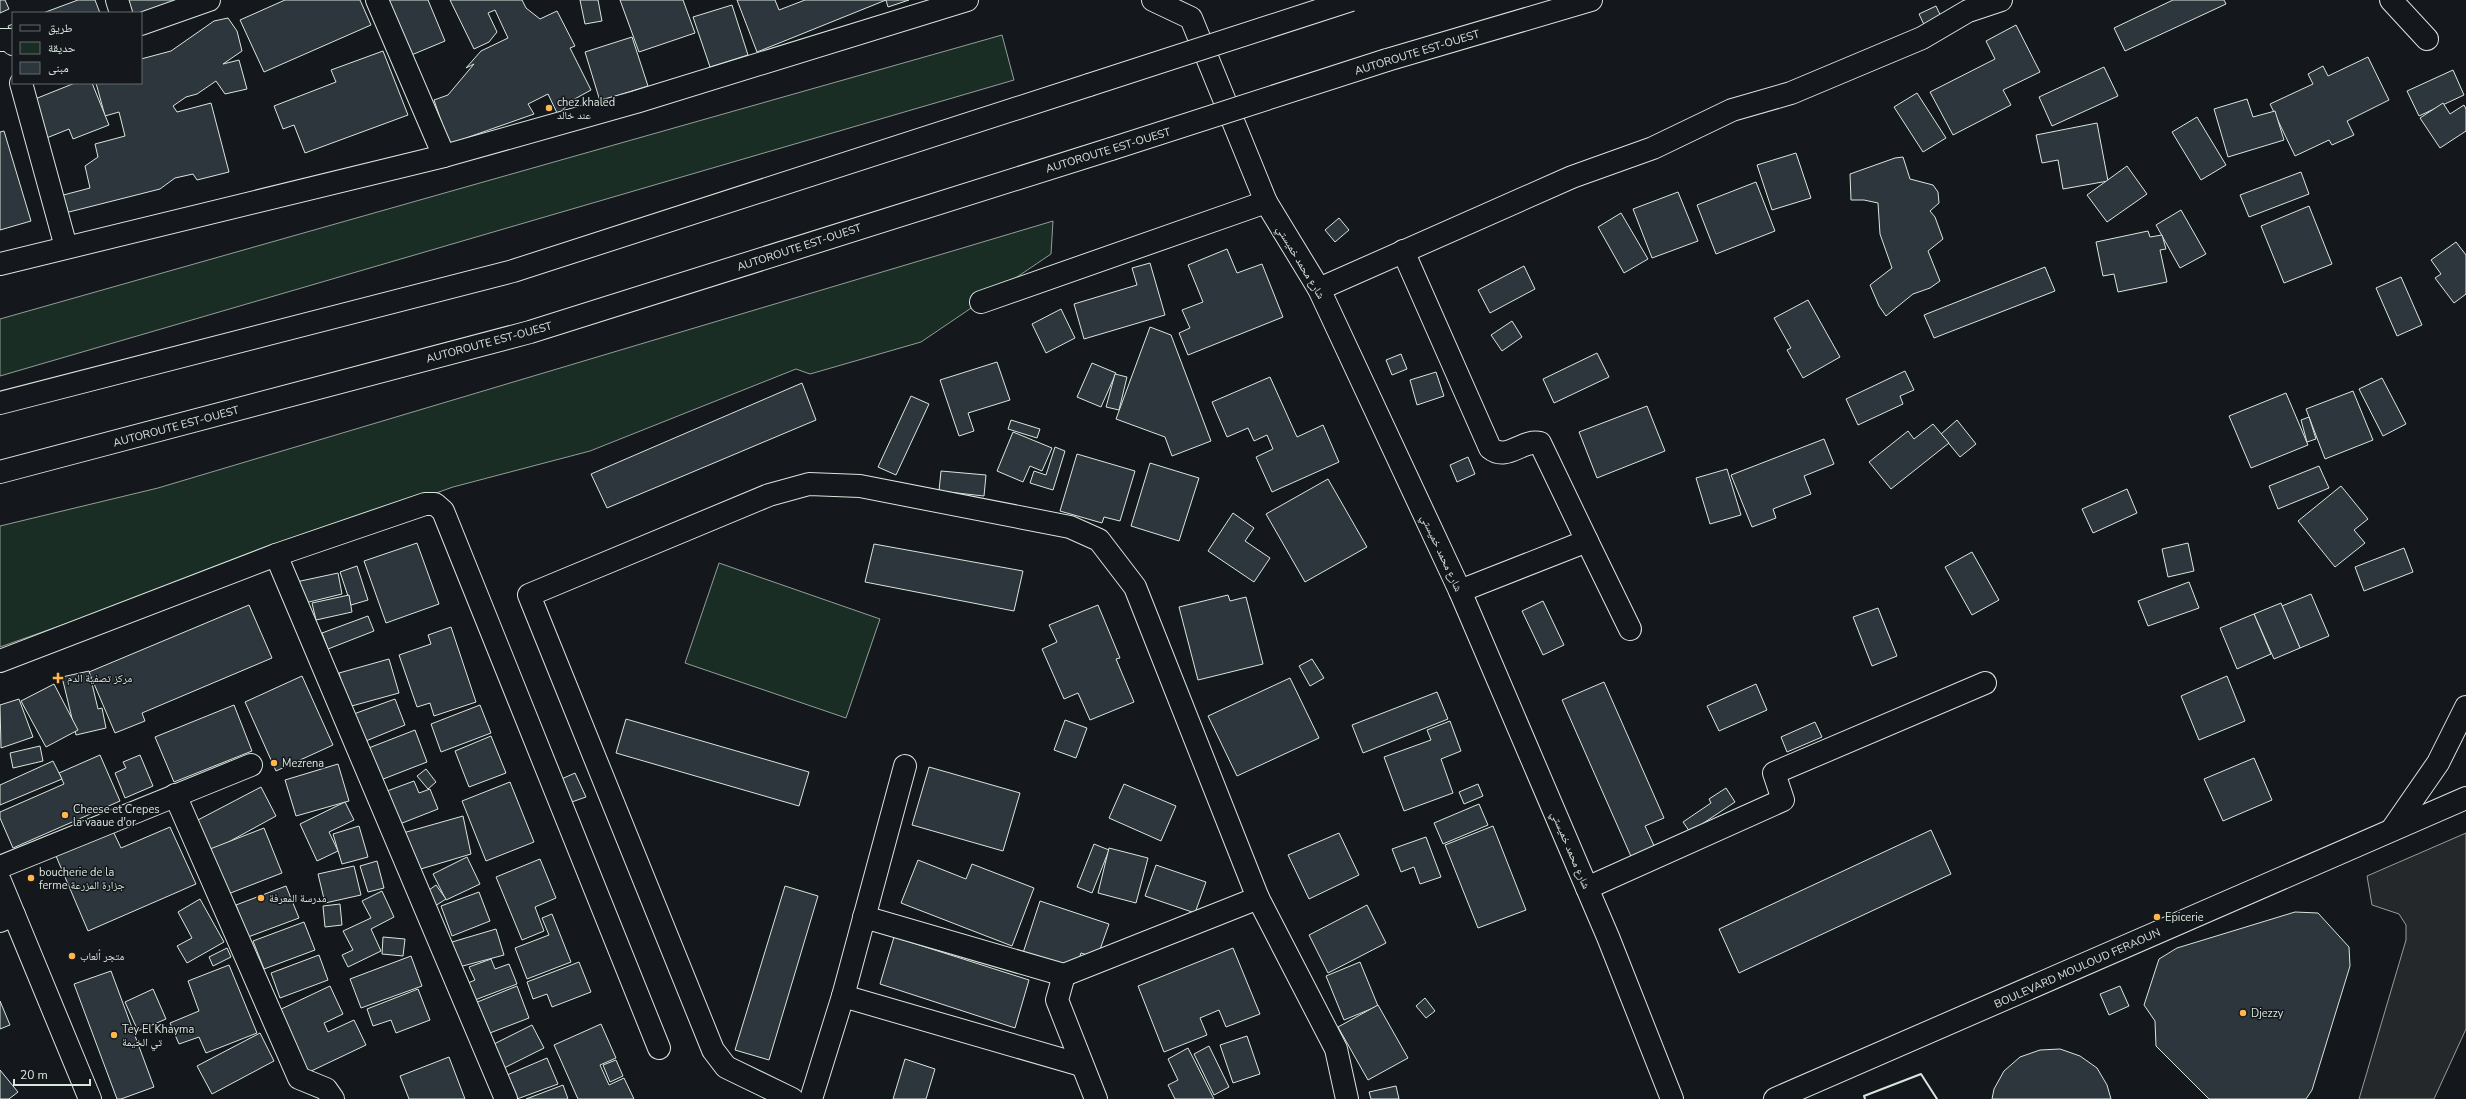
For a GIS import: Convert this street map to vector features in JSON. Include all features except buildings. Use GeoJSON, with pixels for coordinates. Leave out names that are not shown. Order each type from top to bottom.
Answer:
{"type":"FeatureCollection","features":[{"type":"Feature","properties":{"kind":"main road"},"geometry":{"type":"LineString","coordinates":[[116,0],[121,12]]}},
{"type":"Feature","properties":{"kind":"main road"},"geometry":{"type":"LineString","coordinates":[[142,24],[210,0]]}},
{"type":"Feature","properties":{"kind":"main road"},"geometry":{"type":"LineString","coordinates":[[377,0],[444,156]]}},
{"type":"Feature","properties":{"kind":"main road"},"geometry":{"type":"LineString","coordinates":[[0,264],[444,156],[636,102],[967,0]]}},
{"type":"Feature","properties":{"kind":"main road"},"geometry":{"type":"LineString","coordinates":[[1153,0],[1187,9]]}},
{"type":"Feature","properties":{"kind":"main road"},"geometry":{"type":"LineString","coordinates":[[0,403],[513,271],[1089,86],[1351,0]]}},
{"type":"Feature","properties":{"kind":"main road","name":"AUTOROUTE EST-OUEST"},"geometry":{"type":"LineString","coordinates":[[0,472],[530,332],[1111,149],[1387,60],[1591,0]]}},
{"type":"Feature","properties":{"kind":"main road"},"geometry":{"type":"LineString","coordinates":[[1319,289],[1572,177],[1653,148],[1732,110],[1791,94],[1922,38],[1968,11],[2001,0]]}},
{"type":"Feature","properties":{"kind":"main road"},"geometry":{"type":"LineString","coordinates":[[2391,0],[2427,39]]}},
{"type":"Feature","properties":{"kind":"main road","name":"شارع محمد خميستي"},"geometry":{"type":"LineString","coordinates":[[1187,9],[1266,202],[1319,289],[1460,591],[1587,888],[1672,1099]]}},
{"type":"Feature","properties":{"kind":"main road"},"geometry":{"type":"LineString","coordinates":[[0,40],[11,40],[12,42]]}},
{"type":"Feature","properties":{"kind":"main road"},"geometry":{"type":"LineString","coordinates":[[21,84],[66,247]]}},
{"type":"Feature","properties":{"kind":"main road"},"geometry":{"type":"LineString","coordinates":[[981,302],[1266,202]]}},
{"type":"Feature","properties":{"kind":"main road"},"geometry":{"type":"LineString","coordinates":[[1403,251],[1490,448],[1496,452],[1504,453],[1532,441],[1540,443],[1630,629]]}},
{"type":"Feature","properties":{"kind":"main road"},"geometry":{"type":"LineString","coordinates":[[792,1099],[726,1068],[713,1050],[529,595],[769,495],[809,484],[860,486],[1070,527],[1099,540],[1135,587],[1258,898],[1336,1048],[1347,1099]]}},
{"type":"Feature","properties":{"kind":"main road"},"geometry":{"type":"LineString","coordinates":[[0,661],[276,555],[425,504],[435,504],[443,511],[659,1048]]}},
{"type":"Feature","properties":{"kind":"main road"},"geometry":{"type":"LineString","coordinates":[[1460,591],[1587,541]]}},
{"type":"Feature","properties":{"kind":"main road"},"geometry":{"type":"LineString","coordinates":[[276,555],[506,1099]]}},
{"type":"Feature","properties":{"kind":"main road"},"geometry":{"type":"LineString","coordinates":[[1587,888],[1783,800],[1774,773],[1985,683]]}},
{"type":"Feature","properties":{"kind":"main road"},"geometry":{"type":"LineString","coordinates":[[2393,828],[2438,763],[2466,707]]}},
{"type":"Feature","properties":{"kind":"main road"},"geometry":{"type":"LineString","coordinates":[[0,867],[175,795],[251,766]]}},
{"type":"Feature","properties":{"kind":"main road"},"geometry":{"type":"LineString","coordinates":[[811,1099],[843,996],[905,766]]}},
{"type":"Feature","properties":{"kind":"main road"},"geometry":{"type":"LineString","coordinates":[[175,795],[299,1078],[326,1089],[333,1099]]}},
{"type":"Feature","properties":{"kind":"main road","name":"BOULEVARD MOULOUD FERAOUN"},"geometry":{"type":"LineString","coordinates":[[1775,1099],[2393,828],[2466,798]]}},
{"type":"Feature","properties":{"kind":"main road"},"geometry":{"type":"LineString","coordinates":[[0,881],[7,918],[90,1099]]}},
{"type":"Feature","properties":{"kind":"main road"},"geometry":{"type":"LineString","coordinates":[[864,916],[1064,975],[1258,898]]}},
{"type":"Feature","properties":{"kind":"main road"},"geometry":{"type":"LineString","coordinates":[[1064,975],[1057,1000],[1081,1065],[1096,1099]]}},
{"type":"Feature","properties":{"kind":"main road"},"geometry":{"type":"LineString","coordinates":[[843,996],[1081,1065]]}},
{"type":"Feature","properties":{"kind":"green space"},"geometry":{"type":"Polygon","coordinates":[[[1002,35],[1014,80],[0,376],[0,319],[1002,35]]]}},
{"type":"Feature","properties":{"kind":"green space"},"geometry":{"type":"Polygon","coordinates":[[[1053,221],[1051,254],[921,342],[810,374],[796,369],[590,451],[453,487],[0,647],[0,526],[158,488],[1053,221]]]}},
{"type":"Feature","properties":{"kind":"green space"},"geometry":{"type":"Polygon","coordinates":[[[719,563],[880,619],[846,718],[685,663],[719,563]]]}},
{"type":"Feature","properties":{"kind":"shaded area"},"geometry":{"type":"Polygon","coordinates":[[[2466,833],[2466,1029],[2434,1099],[2359,1099],[2406,940],[2406,925],[2399,914],[2372,905],[2367,876],[2466,833]]]}},
{"type":"Feature","properties":{"kind":"wall"},"geometry":{"type":"LineString","coordinates":[[1865,1099],[1864,1096],[1921,1074],[1937,1099]]}},
{"type":"Feature","properties":{"kind":"place","name":"chez khaled عند خالد"},"geometry":{"type":"Point","coordinates":[549,108]}},
{"type":"Feature","properties":{"kind":"place","name":"مركز تصفية الدم"},"geometry":{"type":"Point","coordinates":[58,678]}},
{"type":"Feature","properties":{"kind":"place","name":"Mezrena"},"geometry":{"type":"Point","coordinates":[274,763]}},
{"type":"Feature","properties":{"kind":"place","name":"Cheese et Crepes la vaaue d'or"},"geometry":{"type":"Point","coordinates":[65,815]}},
{"type":"Feature","properties":{"kind":"place","name":"boucherie de la ferme جزارة المزرعة"},"geometry":{"type":"Point","coordinates":[31,878]}},
{"type":"Feature","properties":{"kind":"place","name":"مدرسة المعرفة"},"geometry":{"type":"Point","coordinates":[261,898]}},
{"type":"Feature","properties":{"kind":"place","name":"Epicerie"},"geometry":{"type":"Point","coordinates":[2157,917]}},
{"type":"Feature","properties":{"kind":"place","name":"متجر ألعاب"},"geometry":{"type":"Point","coordinates":[72,956]}},
{"type":"Feature","properties":{"kind":"place","name":"Djezzy"},"geometry":{"type":"Point","coordinates":[2243,1013]}},
{"type":"Feature","properties":{"kind":"place","name":"Tey El Khayma تي الخيمة"},"geometry":{"type":"Point","coordinates":[114,1035]}}]}
